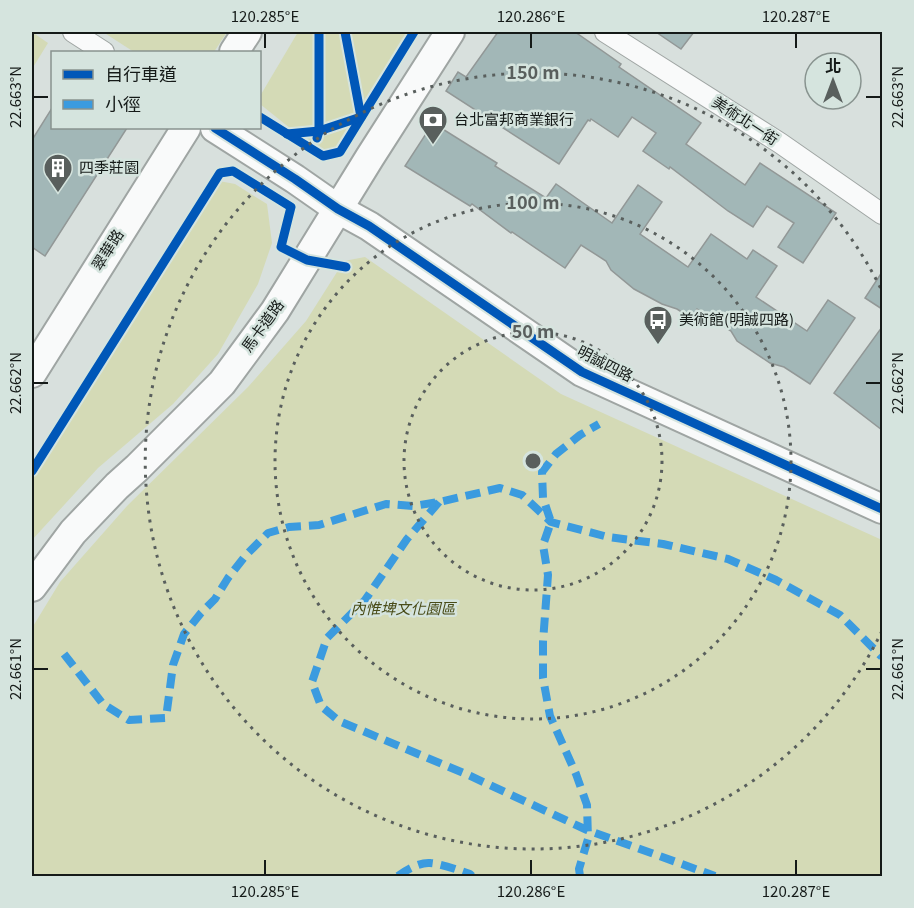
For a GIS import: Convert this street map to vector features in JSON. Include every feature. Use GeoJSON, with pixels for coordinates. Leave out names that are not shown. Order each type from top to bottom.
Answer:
{"type":"FeatureCollection","features":[{"type":"Feature","properties":{"kind":"street"},"geometry":{"type":"LineString","coordinates":[[73,32],[102,51]]}},
{"type":"Feature","properties":{"kind":"street"},"geometry":{"type":"LineString","coordinates":[[235,51],[247,32]]}},
{"type":"Feature","properties":{"kind":"street","name":"馬卡道路"},"geometry":{"type":"LineString","coordinates":[[32,587],[73,532],[222,383],[275,311],[450,32]]}},
{"type":"Feature","properties":{"kind":"street","name":"美術北一街"},"geometry":{"type":"LineString","coordinates":[[605,32],[780,143],[882,214]]}},
{"type":"Feature","properties":{"kind":"street","name":"翠華路"},"geometry":{"type":"LineString","coordinates":[[32,373],[185,129]]}},
{"type":"Feature","properties":{"kind":"street","name":"明誠四路"},"geometry":{"type":"LineString","coordinates":[[217,129],[338,209],[385,236],[582,372],[882,509]]}},
{"type":"Feature","properties":{"kind":"green space"},"geometry":{"type":"Polygon","coordinates":[[[32,32],[48,43],[32,69],[32,32]]]}},
{"type":"Feature","properties":{"kind":"green space"},"geometry":{"type":"Polygon","coordinates":[[[103,32],[227,32],[215,51],[132,51],[103,32]]]}},
{"type":"Feature","properties":{"kind":"green space"},"geometry":{"type":"Polygon","coordinates":[[[298,32],[410,32],[335,150],[316,149],[261,105],[261,94],[298,32]]]}},
{"type":"Feature","properties":{"kind":"green space"},"geometry":{"type":"Polygon","coordinates":[[[219,181],[235,184],[267,204],[272,243],[258,284],[218,354],[173,404],[98,468],[32,540],[32,461],[219,181]]]}},
{"type":"Feature","properties":{"kind":"green space","name":"內惟埤文化園區"},"geometry":{"type":"Polygon","coordinates":[[[365,257],[561,394],[882,540],[882,876],[32,876],[32,628],[60,582],[127,506],[248,387],[306,321],[344,261],[365,257]]]}},
{"type":"Feature","properties":{"kind":"building"},"geometry":{"type":"Polygon","coordinates":[[[498,32],[575,32],[621,64],[619,67],[701,123],[686,144],[745,185],[760,163],[836,213],[803,263],[778,247],[794,223],[767,206],[753,227],[728,211],[670,167],[669,169],[643,151],[656,133],[632,117],[618,137],[591,119],[588,120],[559,164],[446,91],[458,72],[466,77],[498,32]]]}},
{"type":"Feature","properties":{"kind":"building"},"geometry":{"type":"Polygon","coordinates":[[[656,32],[694,32],[681,49],[656,32]]]}},
{"type":"Feature","properties":{"kind":"building","name":"四季莊園"},"geometry":{"type":"Polygon","coordinates":[[[51,110],[51,129],[126,129],[45,256],[32,247],[32,140],[51,110]]]}},
{"type":"Feature","properties":{"kind":"building"},"geometry":{"type":"Polygon","coordinates":[[[433,123],[497,163],[495,166],[546,198],[556,184],[612,223],[638,185],[662,202],[640,234],[688,267],[711,234],[747,259],[753,250],[777,266],[756,297],[807,331],[828,300],[855,318],[810,384],[784,367],[770,363],[737,341],[731,331],[697,309],[691,318],[634,289],[611,270],[606,261],[581,245],[565,268],[472,204],[470,206],[405,166],[433,123]]]}},
{"type":"Feature","properties":{"kind":"building"},"geometry":{"type":"Polygon","coordinates":[[[882,272],[882,309],[865,298],[882,272]]]}},
{"type":"Feature","properties":{"kind":"building"},"geometry":{"type":"Polygon","coordinates":[[[882,327],[882,430],[834,393],[882,327]]]}},
{"type":"Feature","properties":{"kind":"marked path"},"geometry":{"type":"LineString","coordinates":[[580,876],[579,869],[588,839],[587,805],[550,716],[543,678],[548,575],[543,545],[551,522],[543,498],[542,472],[556,454],[580,435],[599,424]]}},
{"type":"Feature","properties":{"kind":"marked path"},"geometry":{"type":"LineString","coordinates":[[64,654],[103,704],[129,720],[166,718],[173,665],[184,634],[215,599],[246,555],[268,533],[289,527],[319,525],[386,504],[413,506],[500,488],[522,495],[551,522],[608,537],[663,544],[728,559],[776,580],[840,615],[882,657]]}},
{"type":"Feature","properties":{"kind":"marked path"},"geometry":{"type":"LineString","coordinates":[[439,502],[407,539],[365,600],[327,638],[312,682],[321,706],[339,721],[466,774],[587,830],[715,876]]}},
{"type":"Feature","properties":{"kind":"marked path"},"geometry":{"type":"LineString","coordinates":[[398,876],[426,863],[450,867],[472,876]]}},
{"type":"Feature","properties":{"kind":"cycle path"},"geometry":{"type":"LineString","coordinates":[[317,138],[319,131],[319,32]]}},
{"type":"Feature","properties":{"kind":"cycle path"},"geometry":{"type":"LineString","coordinates":[[287,134],[319,131],[361,117],[345,32]]}},
{"type":"Feature","properties":{"kind":"cycle path"},"geometry":{"type":"LineString","coordinates":[[261,118],[323,156],[340,152],[414,32]]}},
{"type":"Feature","properties":{"kind":"cycle path"},"geometry":{"type":"LineString","coordinates":[[217,129],[338,209],[369,226],[582,372],[882,509]]}},
{"type":"Feature","properties":{"kind":"cycle path"},"geometry":{"type":"LineString","coordinates":[[32,471],[220,173],[233,171],[291,207],[281,247],[307,260],[346,267]]}},
{"type":"Feature","properties":{"kind":"place","name":"台北富邦商業銀行"},"geometry":{"type":"Point","coordinates":[433,146]}},
{"type":"Feature","properties":{"kind":"place","name":"四季莊園"},"geometry":{"type":"Point","coordinates":[58,194]}},
{"type":"Feature","properties":{"kind":"place","name":"美術館(明誠四路)"},"geometry":{"type":"Point","coordinates":[658,346]}}]}
